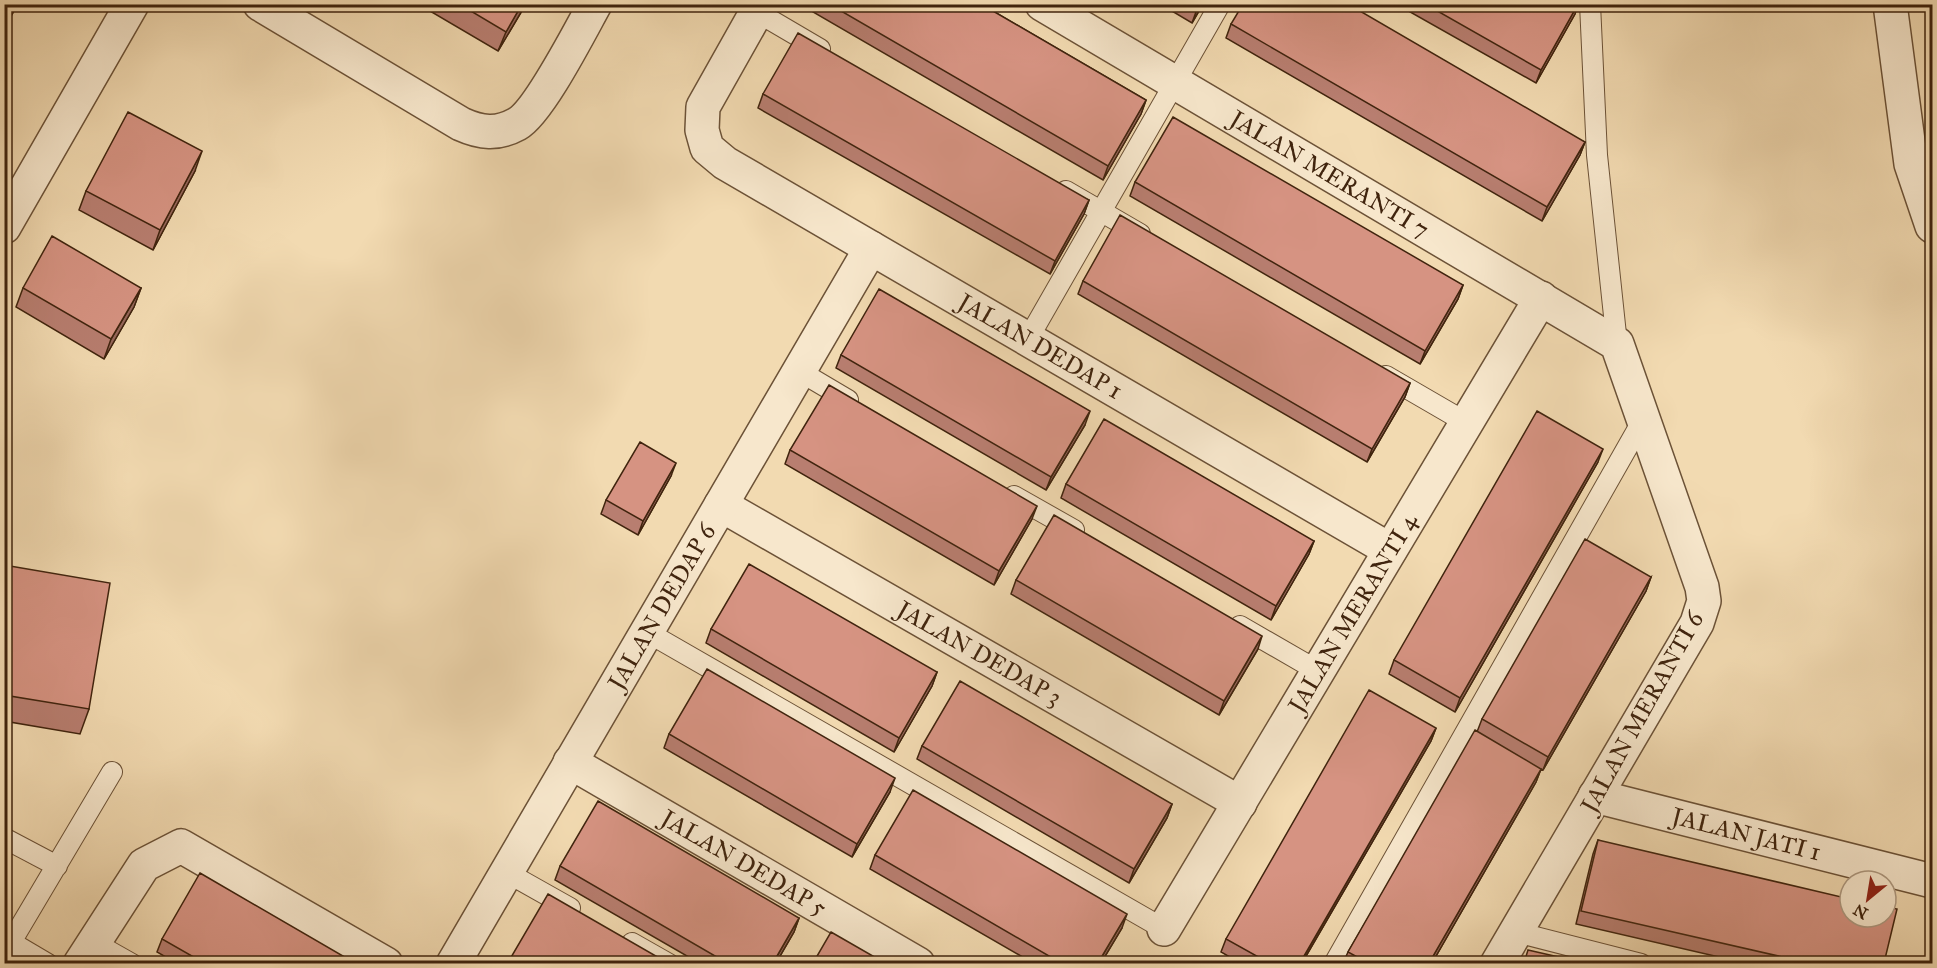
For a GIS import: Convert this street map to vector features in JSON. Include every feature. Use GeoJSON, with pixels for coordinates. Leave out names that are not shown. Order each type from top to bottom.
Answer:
{"type":"FeatureCollection","features":[{"type":"Feature","properties":{"kind":"street"},"geometry":{"type":"LineString","coordinates":[[4,227],[132,4]]}},
{"type":"Feature","properties":{"kind":"street"},"geometry":{"type":"LineString","coordinates":[[260,4],[461,124],[478,132],[494,133],[520,123],[538,101],[595,4]]}},
{"type":"Feature","properties":{"kind":"street","name":"JALAN MERANTI 7"},"geometry":{"type":"LineString","coordinates":[[1042,4],[1617,344]]}},
{"type":"Feature","properties":{"kind":"street"},"geometry":{"type":"LineString","coordinates":[[1890,4],[1911,164],[1932,226]]}},
{"type":"Feature","properties":{"kind":"street","name":"JALAN DEDAP 1"},"geometry":{"type":"LineString","coordinates":[[759,8],[703,106],[702,130],[707,148],[725,163],[1390,550]]}},
{"type":"Feature","properties":{"kind":"street","name":"JALAN DEDAP 6"},"geometry":{"type":"LineString","coordinates":[[453,963],[871,248]]}},
{"type":"Feature","properties":{"kind":"street","name":"JALAN MERANTI 4"},"geometry":{"type":"LineString","coordinates":[[1164,929],[1541,298]]}},
{"type":"Feature","properties":{"kind":"street","name":"JALAN MERANTI 6"},"geometry":{"type":"LineString","coordinates":[[1497,963],[1696,623],[1704,601],[1688,542],[1617,344]]}},
{"type":"Feature","properties":{"kind":"street","name":"JALAN DEDAP 3"},"geometry":{"type":"LineString","coordinates":[[721,505],[1240,803]]}},
{"type":"Feature","properties":{"kind":"street","name":"JALAN DEDAP 5"},"geometry":{"type":"LineString","coordinates":[[570,762],[918,963]]}},
{"type":"Feature","properties":{"kind":"street","name":"JALAN JATI 1"},"geometry":{"type":"LineString","coordinates":[[1595,796],[1932,881]]}},
{"type":"Feature","properties":{"kind":"street"},"geometry":{"type":"LineString","coordinates":[[87,953],[144,865],[181,846],[386,963]]}},
{"type":"Feature","properties":{"kind":"lane"},"geometry":{"type":"LineString","coordinates":[[1028,339],[1220,4]]}},
{"type":"Feature","properties":{"kind":"lane"},"geometry":{"type":"LineString","coordinates":[[1590,4],[1597,155],[1617,344]]}},
{"type":"Feature","properties":{"kind":"lane"},"geometry":{"type":"LineString","coordinates":[[759,8],[838,59]]}},
{"type":"Feature","properties":{"kind":"lane"},"geometry":{"type":"LineString","coordinates":[[1577,143],[1597,155]]}},
{"type":"Feature","properties":{"kind":"lane"},"geometry":{"type":"LineString","coordinates":[[1051,182],[1152,241]]}},
{"type":"Feature","properties":{"kind":"lane"},"geometry":{"type":"LineString","coordinates":[[1365,364],[1467,423]]}},
{"type":"Feature","properties":{"kind":"lane"},"geometry":{"type":"LineString","coordinates":[[799,371],[861,407]]}},
{"type":"Feature","properties":{"kind":"lane"},"geometry":{"type":"LineString","coordinates":[[1334,963],[1644,418]]}},
{"type":"Feature","properties":{"kind":"lane"},"geometry":{"type":"LineString","coordinates":[[996,485],[1089,539]]}},
{"type":"Feature","properties":{"kind":"lane"},"geometry":{"type":"LineString","coordinates":[[1224,617],[1318,671]]}},
{"type":"Feature","properties":{"kind":"lane"},"geometry":{"type":"LineString","coordinates":[[647,632],[1164,929]]}},
{"type":"Feature","properties":{"kind":"lane"},"geometry":{"type":"LineString","coordinates":[[48,963],[7,945],[112,772]]}},
{"type":"Feature","properties":{"kind":"lane"},"geometry":{"type":"LineString","coordinates":[[4,838],[57,866]]}},
{"type":"Feature","properties":{"kind":"lane"},"geometry":{"type":"LineString","coordinates":[[506,872],[587,918]]}},
{"type":"Feature","properties":{"kind":"lane"},"geometry":{"type":"LineString","coordinates":[[1516,932],[1641,963]]}},
{"type":"Feature","properties":{"kind":"lane"},"geometry":{"type":"LineString","coordinates":[[618,935],[669,963]]}},
{"type":"Feature","properties":{"kind":"lane"},"geometry":{"type":"LineString","coordinates":[[87,953],[132,963]]}},
{"type":"Feature","properties":{"kind":"building"},"geometry":{"type":"Polygon","coordinates":[[[4,4],[14,4],[10,11],[4,8],[4,4]]]}},
{"type":"Feature","properties":{"kind":"building"},"geometry":{"type":"Polygon","coordinates":[[[459,4],[522,4],[506,32],[459,4]]]}},
{"type":"Feature","properties":{"kind":"building"},"geometry":{"type":"Polygon","coordinates":[[[829,4],[981,4],[1146,100],[1108,166],[829,4]]]}},
{"type":"Feature","properties":{"kind":"building"},"geometry":{"type":"Polygon","coordinates":[[[1189,4],[1200,4],[1197,9],[1189,4]]]}},
{"type":"Feature","properties":{"kind":"building"},"geometry":{"type":"Polygon","coordinates":[[[1243,4],[1348,4],[1585,142],[1547,207],[1231,24],[1243,4]]]}},
{"type":"Feature","properties":{"kind":"building"},"geometry":{"type":"Polygon","coordinates":[[[1425,4],[1578,4],[1541,70],[1425,4]]]}},
{"type":"Feature","properties":{"kind":"building"},"geometry":{"type":"Polygon","coordinates":[[[798,33],[1089,200],[1055,261],[763,94],[798,33]]]}},
{"type":"Feature","properties":{"kind":"building"},"geometry":{"type":"Polygon","coordinates":[[[128,112],[202,151],[160,230],[86,191],[128,112]]]}},
{"type":"Feature","properties":{"kind":"building"},"geometry":{"type":"Polygon","coordinates":[[[1173,117],[1463,285],[1425,351],[1135,182],[1173,117]]]}},
{"type":"Feature","properties":{"kind":"building"},"geometry":{"type":"Polygon","coordinates":[[[1120,215],[1410,383],[1372,449],[1083,281],[1120,215]]]}},
{"type":"Feature","properties":{"kind":"building"},"geometry":{"type":"Polygon","coordinates":[[[52,236],[141,288],[111,339],[23,288],[52,236]]]}},
{"type":"Feature","properties":{"kind":"building"},"geometry":{"type":"Polygon","coordinates":[[[879,289],[1090,411],[1051,477],[841,355],[879,289]]]}},
{"type":"Feature","properties":{"kind":"building"},"geometry":{"type":"Polygon","coordinates":[[[829,385],[1037,506],[999,571],[790,450],[829,385]]]}},
{"type":"Feature","properties":{"kind":"building"},"geometry":{"type":"Polygon","coordinates":[[[1537,411],[1603,449],[1460,698],[1394,660],[1537,411]]]}},
{"type":"Feature","properties":{"kind":"building"},"geometry":{"type":"Polygon","coordinates":[[[1104,419],[1314,541],[1276,606],[1066,484],[1104,419]]]}},
{"type":"Feature","properties":{"kind":"building"},"geometry":{"type":"Polygon","coordinates":[[[640,442],[676,463],[643,521],[606,500],[640,442]]]}},
{"type":"Feature","properties":{"kind":"building"},"geometry":{"type":"Polygon","coordinates":[[[1054,515],[1262,636],[1224,701],[1016,580],[1054,515]]]}},
{"type":"Feature","properties":{"kind":"building"},"geometry":{"type":"Polygon","coordinates":[[[1585,539],[1651,577],[1548,757],[1482,719],[1585,539]]]}},
{"type":"Feature","properties":{"kind":"building"},"geometry":{"type":"Polygon","coordinates":[[[749,564],[937,672],[899,738],[711,629],[749,564]]]}},
{"type":"Feature","properties":{"kind":"building"},"geometry":{"type":"Polygon","coordinates":[[[4,565],[110,583],[89,709],[4,695],[4,565]]]}},
{"type":"Feature","properties":{"kind":"building"},"geometry":{"type":"Polygon","coordinates":[[[707,669],[895,778],[857,844],[669,734],[707,669]]]}},
{"type":"Feature","properties":{"kind":"building"},"geometry":{"type":"Polygon","coordinates":[[[960,681],[1172,804],[1134,869],[922,746],[960,681]]]}},
{"type":"Feature","properties":{"kind":"building"},"geometry":{"type":"Polygon","coordinates":[[[1369,690],[1436,728],[1300,963],[1269,963],[1226,939],[1369,690]]]}},
{"type":"Feature","properties":{"kind":"building"},"geometry":{"type":"Polygon","coordinates":[[[1475,730],[1541,769],[1429,963],[1368,963],[1348,952],[1475,730]]]}},
{"type":"Feature","properties":{"kind":"building"},"geometry":{"type":"Polygon","coordinates":[[[913,790],[1127,914],[1098,963],[1061,963],[875,855],[913,790]]]}},
{"type":"Feature","properties":{"kind":"building"},"geometry":{"type":"Polygon","coordinates":[[[598,801],[799,918],[773,963],[727,963],[560,866],[598,801]]]}},
{"type":"Feature","properties":{"kind":"building"},"geometry":{"type":"Polygon","coordinates":[[[1598,840],[1838,896],[1838,929],[1892,929],[1884,963],[1809,963],[1581,911],[1598,840]]]}},
{"type":"Feature","properties":{"kind":"building"},"geometry":{"type":"Polygon","coordinates":[[[200,873],[355,963],[204,963],[162,939],[200,873]]]}},
{"type":"Feature","properties":{"kind":"building"},"geometry":{"type":"Polygon","coordinates":[[[548,894],[668,963],[517,963],[510,959],[548,894]]]}},
{"type":"Feature","properties":{"kind":"building"},"geometry":{"type":"Polygon","coordinates":[[[831,932],[885,963],[813,963],[831,932]]]}},
{"type":"Feature","properties":{"kind":"building"},"geometry":{"type":"Polygon","coordinates":[[[1528,950],[1585,963],[1524,963],[1528,950]]]}}]}
